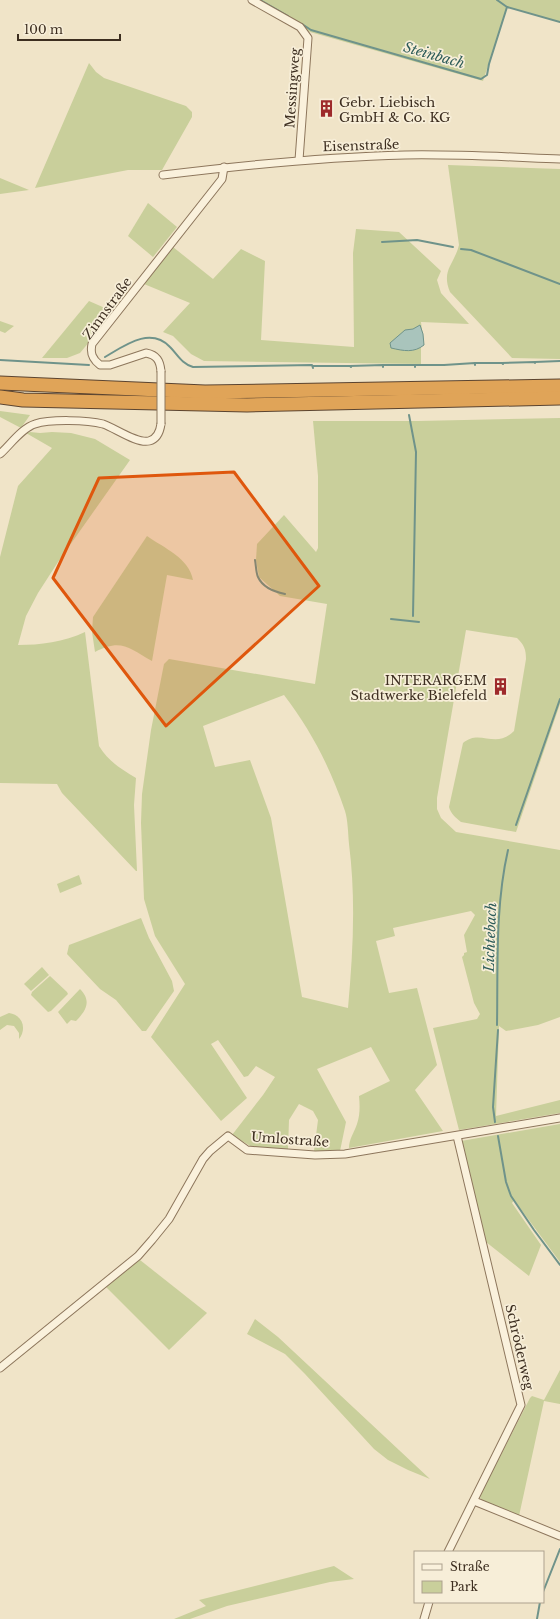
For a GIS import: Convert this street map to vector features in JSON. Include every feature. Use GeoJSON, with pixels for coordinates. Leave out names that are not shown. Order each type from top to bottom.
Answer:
{"type":"FeatureCollection","features":[{"type":"Feature","properties":{"kind":"highway"},"geometry":{"type":"LineString","coordinates":[[0,383],[205,392],[560,386]]}},
{"type":"Feature","properties":{"kind":"highway"},"geometry":{"type":"LineString","coordinates":[[0,397],[23,400],[247,405],[560,398]]}},
{"type":"Feature","properties":{"kind":"street","name":"Messingweg"},"geometry":{"type":"LineString","coordinates":[[252,0],[300,27],[308,38],[299,160]]}},
{"type":"Feature","properties":{"kind":"street","name":"Eisenstraße"},"geometry":{"type":"LineString","coordinates":[[163,175],[224,167],[299,160],[405,156],[484,156],[560,159]]}},
{"type":"Feature","properties":{"kind":"street","name":"Zinnstraße"},"geometry":{"type":"LineString","coordinates":[[0,454],[22,432],[36,424],[50,422],[102,424],[139,440],[148,441],[157,436],[160,424],[161,371],[159,360],[146,353],[110,365],[100,365],[92,356],[92,344],[222,179],[224,167]]}},
{"type":"Feature","properties":{"kind":"street","name":"Umlostraße"},"geometry":{"type":"LineString","coordinates":[[0,1368],[138,1256],[169,1219],[203,1159],[228,1136],[247,1150],[315,1155],[345,1154],[560,1118]]}},
{"type":"Feature","properties":{"kind":"street","name":"Schröderweg"},"geometry":{"type":"LineString","coordinates":[[449,1551],[521,1404],[457,1136]]}},
{"type":"Feature","properties":{"kind":"street"},"geometry":{"type":"LineString","coordinates":[[474,1501],[560,1536]]}},
{"type":"Feature","properties":{"kind":"street"},"geometry":{"type":"LineString","coordinates":[[424,1619],[429,1603]]}},
{"type":"Feature","properties":{"kind":"highlighted area"},"geometry":{"type":"Polygon","coordinates":[[[234,472],[319,586],[166,726],[53,578],[99,478],[234,472]]]}},
{"type":"Feature","properties":{"kind":"green space"},"geometry":{"type":"Polygon","coordinates":[[[256,0],[560,0],[560,22],[507,7],[483,81],[310,32],[256,0]]]}},
{"type":"Feature","properties":{"kind":"green space"},"geometry":{"type":"Polygon","coordinates":[[[89,63],[96,72],[104,78],[186,106],[192,112],[192,117],[162,170],[128,170],[35,188],[89,63]]]}},
{"type":"Feature","properties":{"kind":"green space"},"geometry":{"type":"Polygon","coordinates":[[[448,165],[560,169],[560,359],[512,358],[450,292],[447,278],[449,268],[459,245],[448,165]]]}},
{"type":"Feature","properties":{"kind":"green space"},"geometry":{"type":"Polygon","coordinates":[[[0,178],[29,190],[0,194],[0,178]]]}},
{"type":"Feature","properties":{"kind":"green space"},"geometry":{"type":"Polygon","coordinates":[[[148,203],[177,227],[153,257],[128,236],[148,203]]]}},
{"type":"Feature","properties":{"kind":"green space"},"geometry":{"type":"Polygon","coordinates":[[[356,229],[399,232],[441,271],[437,280],[441,293],[469,324],[421,322],[424,345],[421,347],[421,364],[204,361],[191,354],[173,336],[163,332],[190,303],[144,284],[173,247],[213,279],[241,249],[265,261],[261,340],[354,347],[353,253],[356,229]]]}},
{"type":"Feature","properties":{"kind":"green space"},"geometry":{"type":"Polygon","coordinates":[[[89,301],[114,312],[80,353],[67,358],[42,358],[89,301]]]}},
{"type":"Feature","properties":{"kind":"green space"},"geometry":{"type":"Polygon","coordinates":[[[0,321],[14,326],[5,333],[0,331],[0,321]]]}},
{"type":"Feature","properties":{"kind":"green space"},"geometry":{"type":"Polygon","coordinates":[[[0,411],[30,415],[21,428],[0,417],[0,411]]]}},
{"type":"Feature","properties":{"kind":"green space"},"geometry":{"type":"Polygon","coordinates":[[[560,418],[560,704],[516,832],[461,822],[452,814],[449,807],[463,743],[475,737],[500,739],[514,731],[526,659],[524,647],[517,638],[466,630],[437,798],[437,809],[441,818],[456,832],[560,850],[560,1017],[538,1025],[506,1031],[499,1026],[496,1116],[560,1100],[560,1113],[459,1130],[433,1028],[477,1019],[480,1014],[474,1003],[462,957],[464,953],[467,952],[464,935],[475,915],[471,911],[393,928],[395,936],[376,941],[389,993],[417,988],[437,1065],[415,1090],[443,1131],[349,1148],[359,1117],[359,1096],[390,1081],[371,1047],[317,1069],[346,1122],[340,1151],[314,1151],[318,1120],[313,1111],[299,1104],[289,1120],[288,1149],[252,1147],[232,1135],[275,1077],[256,1066],[248,1076],[244,1077],[218,1040],[211,1044],[247,1098],[221,1121],[151,1037],[185,984],[155,936],[144,899],[141,823],[142,794],[151,730],[164,664],[169,659],[315,684],[327,604],[280,596],[259,577],[256,560],[257,544],[284,515],[316,552],[318,548],[318,476],[313,421],[418,421],[560,418]],[[284,695],[203,726],[215,767],[250,760],[271,818],[302,997],[348,1008],[353,906],[347,819],[333,780],[319,750],[312,736],[284,695]]]}},
{"type":"Feature","properties":{"kind":"green space"},"geometry":{"type":"Polygon","coordinates":[[[26,433],[71,433],[95,439],[130,460],[38,593],[26,616],[18,645],[52,642],[85,632],[99,746],[111,761],[136,778],[134,805],[137,871],[62,793],[57,784],[0,783],[0,557],[18,486],[52,448],[26,433]]]}},
{"type":"Feature","properties":{"kind":"green space"},"geometry":{"type":"Polygon","coordinates":[[[147,536],[175,554],[187,566],[191,572],[193,580],[167,575],[152,661],[125,646],[112,646],[95,652],[92,632],[93,617],[147,536]]]}},
{"type":"Feature","properties":{"kind":"green space"},"geometry":{"type":"Polygon","coordinates":[[[79,875],[82,884],[60,893],[57,884],[79,875]]]}},
{"type":"Feature","properties":{"kind":"green space"},"geometry":{"type":"Polygon","coordinates":[[[141,918],[149,938],[172,981],[174,991],[146,1031],[142,1031],[116,1000],[100,989],[67,954],[69,945],[141,918]]]}},
{"type":"Feature","properties":{"kind":"green space"},"geometry":{"type":"Polygon","coordinates":[[[42,967],[49,975],[31,991],[24,984],[42,967]]]}},
{"type":"Feature","properties":{"kind":"green space"},"geometry":{"type":"Polygon","coordinates":[[[50,976],[68,994],[51,1011],[48,1012],[31,995],[32,992],[50,976]]]}},
{"type":"Feature","properties":{"kind":"green space"},"geometry":{"type":"Polygon","coordinates":[[[80,989],[84,993],[87,1002],[85,1010],[76,1021],[71,1020],[67,1024],[58,1012],[80,989]]]}},
{"type":"Feature","properties":{"kind":"green space"},"geometry":{"type":"Polygon","coordinates":[[[9,1013],[18,1016],[22,1023],[23,1031],[19,1039],[19,1033],[14,1026],[7,1025],[0,1030],[0,1017],[9,1013]]]}},
{"type":"Feature","properties":{"kind":"green space"},"geometry":{"type":"Polygon","coordinates":[[[560,1124],[560,1262],[514,1200],[512,1203],[541,1245],[529,1276],[486,1242],[461,1141],[560,1124]]]}},
{"type":"Feature","properties":{"kind":"green space"},"geometry":{"type":"Polygon","coordinates":[[[136,1260],[140,1260],[207,1313],[169,1350],[105,1286],[136,1260]]]}},
{"type":"Feature","properties":{"kind":"green space"},"geometry":{"type":"Polygon","coordinates":[[[255,1319],[278,1337],[430,1479],[388,1460],[374,1449],[285,1354],[247,1334],[255,1319]]]}},
{"type":"Feature","properties":{"kind":"green space"},"geometry":{"type":"Polygon","coordinates":[[[560,1370],[560,1404],[544,1401],[519,1516],[481,1501],[480,1496],[530,1398],[532,1396],[544,1400],[560,1370]]]}},
{"type":"Feature","properties":{"kind":"green space"},"geometry":{"type":"Polygon","coordinates":[[[334,1566],[354,1579],[330,1582],[227,1606],[190,1619],[174,1619],[206,1606],[199,1600],[334,1566]]]}},
{"type":"Feature","properties":{"kind":"water"},"geometry":{"type":"Polygon","coordinates":[[[420,325],[424,345],[420,348],[409,351],[391,348],[390,343],[405,330],[413,329],[420,325]]]}},
{"type":"Feature","properties":{"kind":"waterway","name":"Steinbach"},"geometry":{"type":"LineString","coordinates":[[260,0],[288,16]]}},
{"type":"Feature","properties":{"kind":"waterway","name":"Steinbach"},"geometry":{"type":"LineString","coordinates":[[497,0],[507,7],[560,22]]}},
{"type":"Feature","properties":{"kind":"waterway","name":"Steinbach"},"geometry":{"type":"LineString","coordinates":[[302,24],[311,30],[481,79],[487,75],[507,7]]}},
{"type":"Feature","properties":{"kind":"waterway"},"geometry":{"type":"LineString","coordinates":[[382,242],[417,240],[453,247]]}},
{"type":"Feature","properties":{"kind":"waterway"},"geometry":{"type":"LineString","coordinates":[[461,249],[471,250],[560,284]]}},
{"type":"Feature","properties":{"kind":"waterway"},"geometry":{"type":"LineString","coordinates":[[105,357],[129,343],[146,338],[154,338],[162,341],[183,361],[193,367],[312,365],[313,368]]}},
{"type":"Feature","properties":{"kind":"waterway"},"geometry":{"type":"LineString","coordinates":[[0,360],[89,365]]}},
{"type":"Feature","properties":{"kind":"waterway"},"geometry":{"type":"LineString","coordinates":[[535,362],[560,361]]}},
{"type":"Feature","properties":{"kind":"waterway"},"geometry":{"type":"LineString","coordinates":[[475,363],[503,364]]}},
{"type":"Feature","properties":{"kind":"waterway"},"geometry":{"type":"LineString","coordinates":[[444,365],[475,363],[475,365]]}},
{"type":"Feature","properties":{"kind":"waterway"},"geometry":{"type":"LineString","coordinates":[[502,363],[535,363]]}},
{"type":"Feature","properties":{"kind":"waterway"},"geometry":{"type":"LineString","coordinates":[[383,365],[415,365],[415,367]]}},
{"type":"Feature","properties":{"kind":"waterway"},"geometry":{"type":"LineString","coordinates":[[350,366],[383,365],[383,367]]}},
{"type":"Feature","properties":{"kind":"waterway"},"geometry":{"type":"LineString","coordinates":[[415,365],[444,365]]}},
{"type":"Feature","properties":{"kind":"waterway"},"geometry":{"type":"LineString","coordinates":[[313,366],[351,367]]}},
{"type":"Feature","properties":{"kind":"waterway"},"geometry":{"type":"LineString","coordinates":[[409,415],[416,452],[413,616]]}},
{"type":"Feature","properties":{"kind":"waterway"},"geometry":{"type":"LineString","coordinates":[[255,560],[257,575],[260,581],[273,591],[285,594]]}},
{"type":"Feature","properties":{"kind":"waterway"},"geometry":{"type":"LineString","coordinates":[[391,619],[419,622]]}},
{"type":"Feature","properties":{"kind":"waterway","name":"Lichtebach"},"geometry":{"type":"LineString","coordinates":[[516,825],[560,699]]}},
{"type":"Feature","properties":{"kind":"waterway","name":"Lichtebach"},"geometry":{"type":"LineString","coordinates":[[497,1025],[499,915],[508,850]]}},
{"type":"Feature","properties":{"kind":"waterway","name":"Lichtebach"},"geometry":{"type":"LineString","coordinates":[[495,1122],[493,1107],[498,1030]]}},
{"type":"Feature","properties":{"kind":"waterway","name":"Lichtebach"},"geometry":{"type":"LineString","coordinates":[[498,1136],[506,1182],[511,1196],[560,1265]]}},
{"type":"Feature","properties":{"kind":"waterway","name":"Lichtebach"},"geometry":{"type":"LineString","coordinates":[[544,1589],[560,1549]]}},
{"type":"Feature","properties":{"kind":"waterway","name":"Lichtebach"},"geometry":{"type":"LineString","coordinates":[[537,1619],[540,1603]]}},
{"type":"Feature","properties":{"kind":"place","name":"Gebr. Liebisch GmbH & Co. KG"},"geometry":{"type":"Point","coordinates":[326,109]}},
{"type":"Feature","properties":{"kind":"place","name":"INTERARGEM Stadtwerke Bielefeld"},"geometry":{"type":"Point","coordinates":[500,687]}}]}
